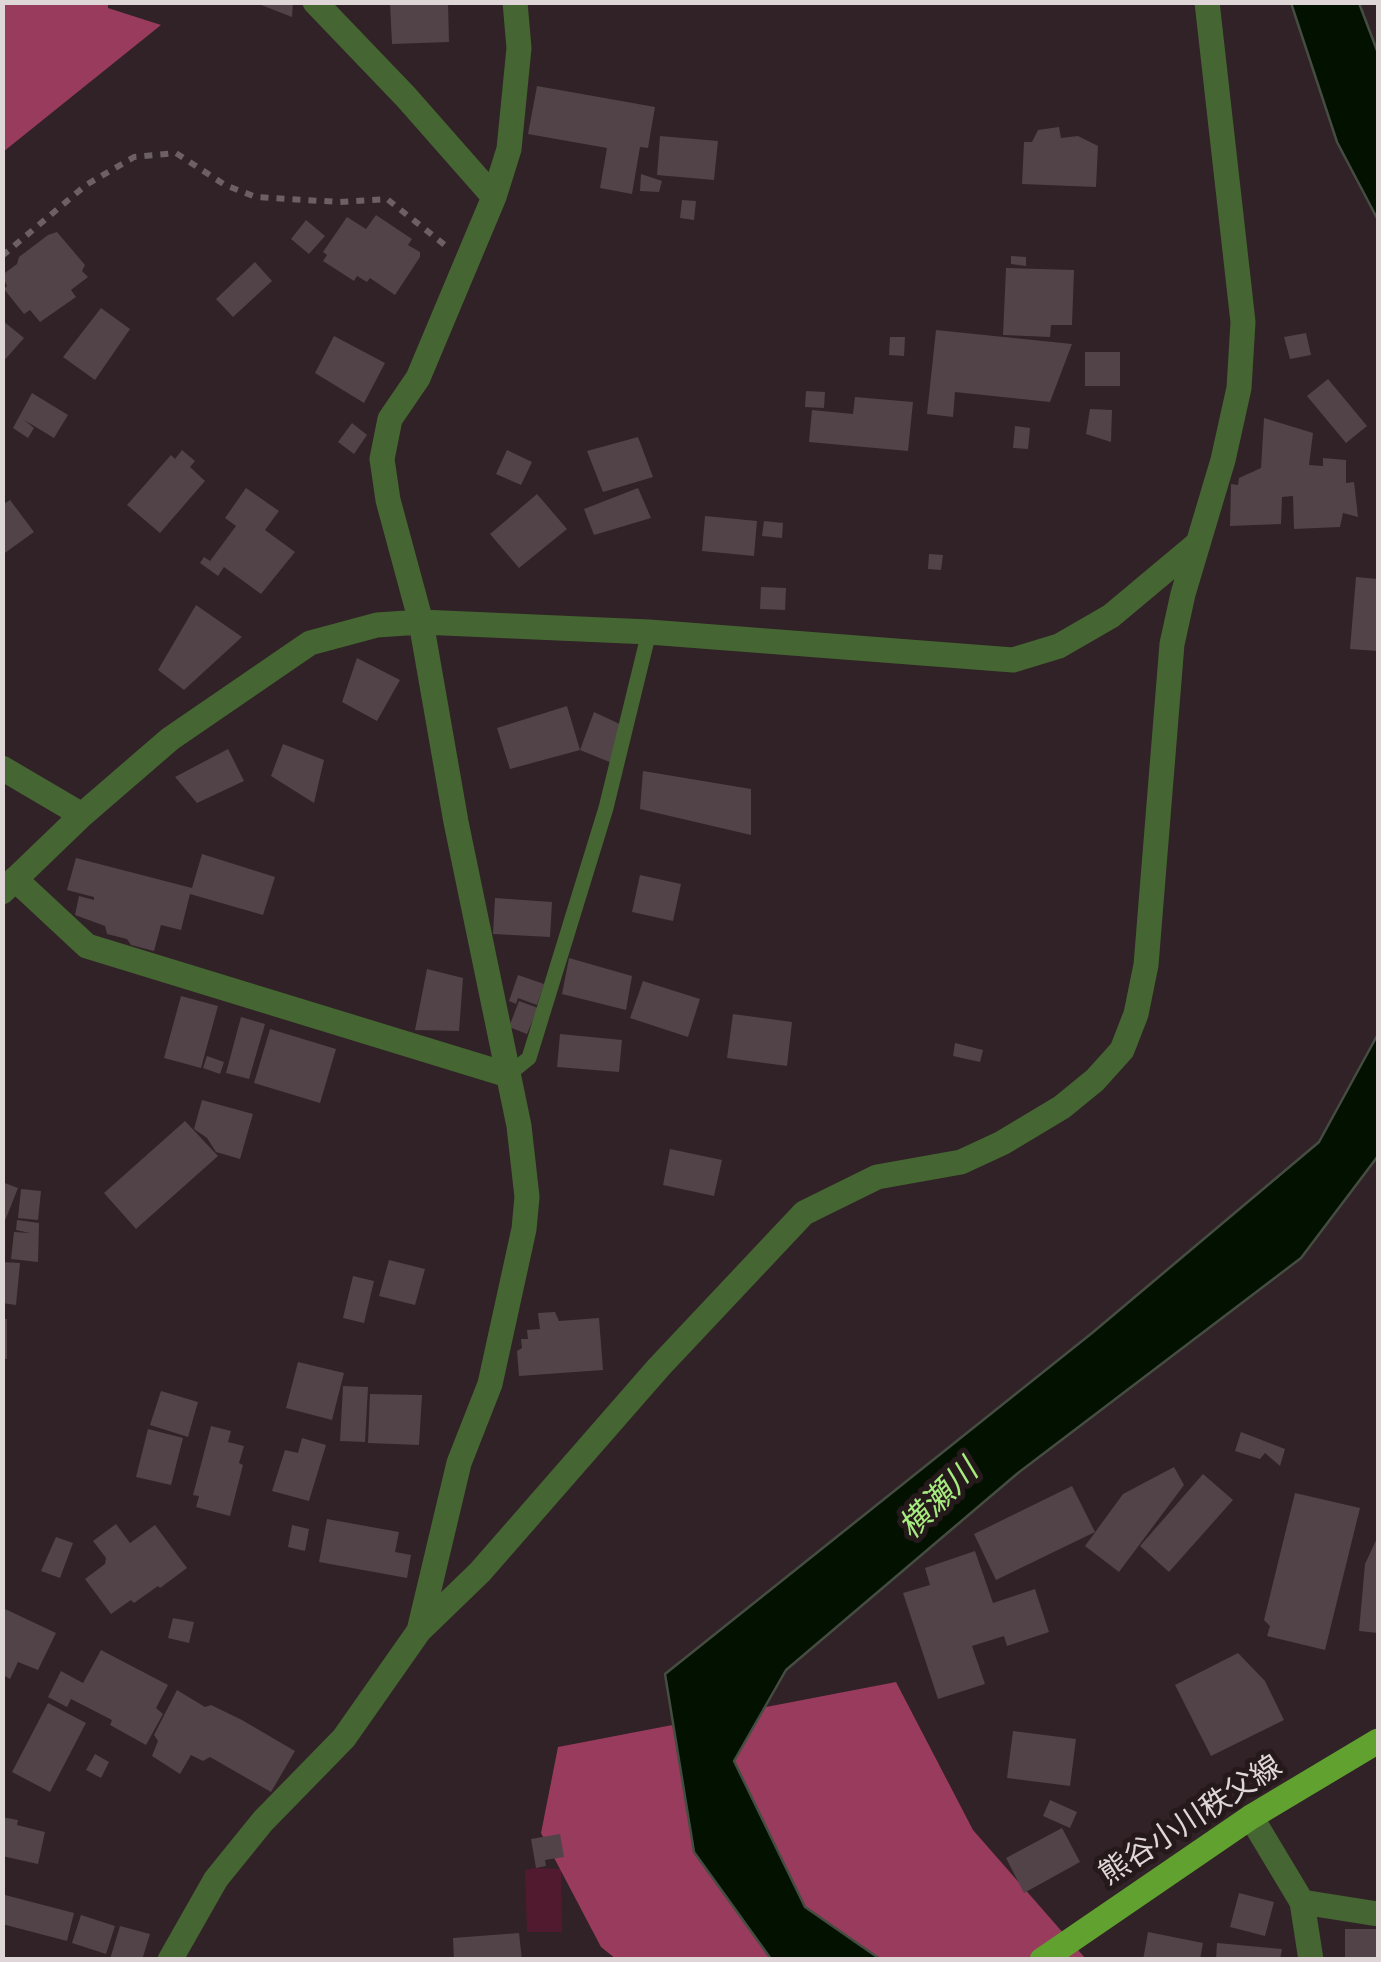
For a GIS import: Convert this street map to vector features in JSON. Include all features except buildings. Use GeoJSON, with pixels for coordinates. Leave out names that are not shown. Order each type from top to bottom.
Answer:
{"type":"FeatureCollection","features":[{"type":"Feature","properties":{"kind":"main road","name":"熊谷小川秩父線"},"geometry":{"type":"LineString","coordinates":[[1042,1960],[1252,1817],[1378,1741]]}},
{"type":"Feature","properties":{"kind":"street"},"geometry":{"type":"LineString","coordinates":[[316,2],[494,197]]}},
{"type":"Feature","properties":{"kind":"street"},"geometry":{"type":"LineString","coordinates":[[420,1630],[459,1463],[490,1384],[524,1229],[527,1196],[519,1126],[456,822],[420,622],[388,500],[382,459],[390,418],[418,378],[494,197],[514,127],[519,48],[515,2]]}},
{"type":"Feature","properties":{"kind":"street"},"geometry":{"type":"LineString","coordinates":[[170,1960],[216,1879],[263,1821],[344,1738],[420,1630],[480,1572],[611,1420],[804,1213],[877,1177],[961,1162],[1002,1143],[1062,1107],[1095,1080],[1122,1050],[1136,1014],[1146,965],[1172,644],[1239,388],[1243,322],[1207,2]]}},
{"type":"Feature","properties":{"kind":"street"},"geometry":{"type":"LineString","coordinates":[[508,1075],[87,946],[9,886],[82,814],[170,739],[310,642],[377,625],[420,622],[649,632],[1013,660],[1059,646],[1110,616],[1197,544]]}},
{"type":"Feature","properties":{"kind":"street"},"geometry":{"type":"LineString","coordinates":[[2,768],[82,814]]}},
{"type":"Feature","properties":{"kind":"street"},"geometry":{"type":"LineString","coordinates":[[1252,1817],[1302,1902],[1312,1960]]}},
{"type":"Feature","properties":{"kind":"street"},"geometry":{"type":"LineString","coordinates":[[1302,1902],[1378,1914]]}},
{"type":"Feature","properties":{"kind":"lane"},"geometry":{"type":"LineString","coordinates":[[508,1075],[529,1058],[606,808],[649,632]]}},
{"type":"Feature","properties":{"kind":"path"},"geometry":{"type":"LineString","coordinates":[[2,256],[102,176],[134,157],[176,153],[256,198],[339,202],[387,199],[466,262]]}},
{"type":"Feature","properties":{"kind":"shaded area"},"geometry":{"type":"Polygon","coordinates":[[[3,2],[108,3],[108,8],[161,25],[3,152],[3,2]]]}},
{"type":"Feature","properties":{"kind":"shaded area"},"geometry":{"type":"Polygon","coordinates":[[[896,1682],[973,1830],[1086,1959],[616,1959],[601,1947],[541,1833],[558,1747],[896,1682]]]}},
{"type":"Feature","properties":{"kind":"shaded area"},"geometry":{"type":"Polygon","coordinates":[[[561,1869],[562,1932],[527,1932],[525,1870],[561,1869]]]}},
{"type":"Feature","properties":{"kind":"water"},"geometry":{"type":"Polygon","coordinates":[[[1291,3],[1359,3],[1378,53],[1378,220],[1337,142],[1291,3]]]}},
{"type":"Feature","properties":{"kind":"water","name":"横瀬川"},"geometry":{"type":"Polygon","coordinates":[[[1378,1034],[1378,1156],[1301,1258],[1018,1473],[786,1670],[734,1761],[805,1907],[880,1959],[771,1959],[694,1852],[665,1674],[1092,1333],[1319,1142],[1378,1034]]]}}]}
